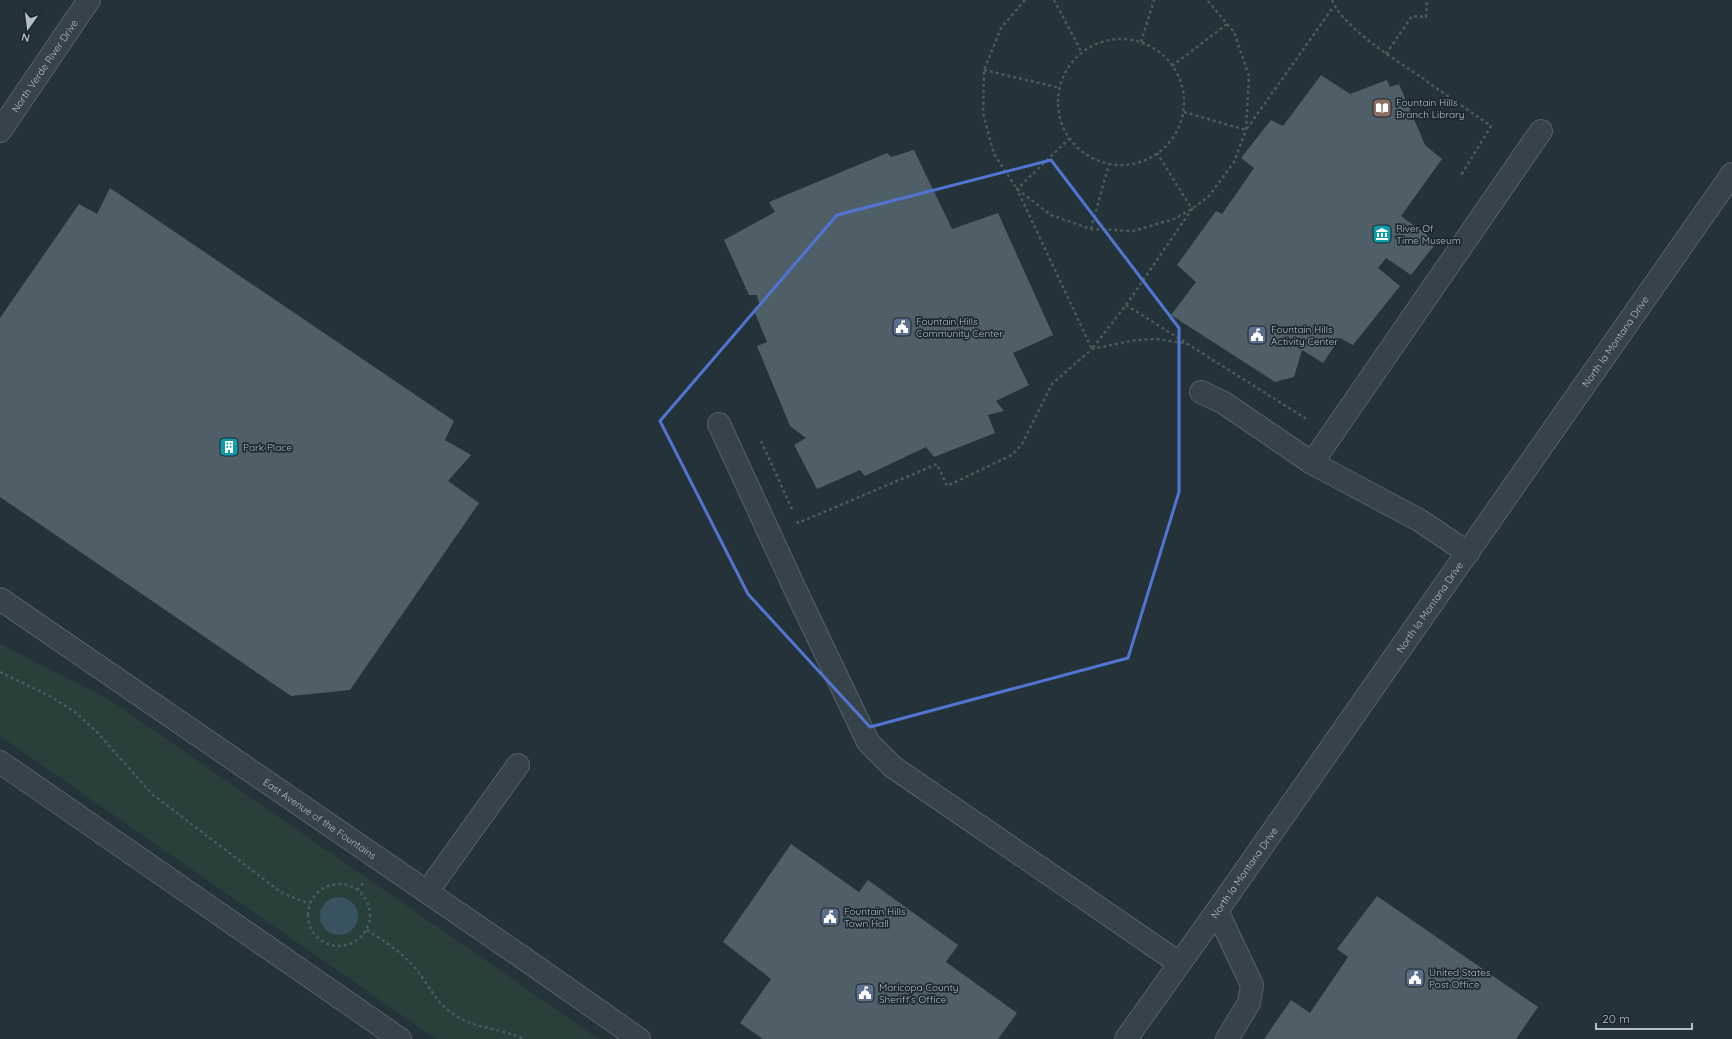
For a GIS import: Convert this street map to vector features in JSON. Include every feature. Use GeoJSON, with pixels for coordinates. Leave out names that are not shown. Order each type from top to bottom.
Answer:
{"type":"FeatureCollection","features":[{"type":"Feature","properties":{"kind":"street","name":"North Verde River Drive"},"geometry":{"type":"LineString","coordinates":[[0,131],[89,0]]}},
{"type":"Feature","properties":{"kind":"street"},"geometry":{"type":"LineString","coordinates":[[1312,463],[1541,131]]}},
{"type":"Feature","properties":{"kind":"street","name":"North la Montana Drive"},"geometry":{"type":"LineString","coordinates":[[1126,1039],[1468,553],[1732,174]]}},
{"type":"Feature","properties":{"kind":"street"},"geometry":{"type":"LineString","coordinates":[[1201,392],[1224,403],[1312,463],[1419,520],[1468,553]]}},
{"type":"Feature","properties":{"kind":"street"},"geometry":{"type":"LineString","coordinates":[[719,424],[788,575],[868,742],[893,767],[1179,963]]}},
{"type":"Feature","properties":{"kind":"street","name":"East Avenue of the Fountains"},"geometry":{"type":"LineString","coordinates":[[0,599],[639,1039]]}},
{"type":"Feature","properties":{"kind":"street"},"geometry":{"type":"LineString","coordinates":[[0,762],[400,1039]]}},
{"type":"Feature","properties":{"kind":"street"},"geometry":{"type":"LineString","coordinates":[[427,892],[518,765]]}},
{"type":"Feature","properties":{"kind":"street"},"geometry":{"type":"LineString","coordinates":[[1217,911],[1252,985],[1249,1003],[1227,1039]]}},
{"type":"Feature","properties":{"kind":"path"},"geometry":{"type":"LineString","coordinates":[[1025,0],[1000,28],[984,70],[982,113],[994,154],[1018,189],[1092,349]]}},
{"type":"Feature","properties":{"kind":"path"},"geometry":{"type":"LineString","coordinates":[[1054,0],[1082,52]]}},
{"type":"Feature","properties":{"kind":"path"},"geometry":{"type":"LineString","coordinates":[[1141,42],[1154,0]]}},
{"type":"Feature","properties":{"kind":"path"},"geometry":{"type":"LineString","coordinates":[[1207,0],[1234,32],[1249,76],[1246,130]]}},
{"type":"Feature","properties":{"kind":"path"},"geometry":{"type":"LineString","coordinates":[[1332,0],[1334,6],[1356,31],[1386,54],[1491,126],[1460,177]]}},
{"type":"Feature","properties":{"kind":"path"},"geometry":{"type":"LineString","coordinates":[[1386,54],[1412,16],[1426,17],[1428,0]]}},
{"type":"Feature","properties":{"kind":"path"},"geometry":{"type":"LineString","coordinates":[[1018,189],[1051,215],[1091,229],[1133,231],[1174,219],[1192,209],[1209,196],[1234,162],[1246,130],[1334,6]]}},
{"type":"Feature","properties":{"kind":"path"},"geometry":{"type":"LineString","coordinates":[[1172,66],[1227,24]]}},
{"type":"Feature","properties":{"kind":"path"},"geometry":{"type":"LineString","coordinates":[[1120,40],[1141,42],[1162,54],[1176,71],[1184,91],[1184,112],[1177,132],[1165,147],[1149,159],[1129,165],[1109,164],[1090,157],[1074,144],[1063,128],[1058,108],[1060,88],[1068,68],[1082,52],[1101,42],[1120,40]]}},
{"type":"Feature","properties":{"kind":"path"},"geometry":{"type":"LineString","coordinates":[[984,70],[1060,88]]}},
{"type":"Feature","properties":{"kind":"path"},"geometry":{"type":"LineString","coordinates":[[1184,112],[1246,130]]}},
{"type":"Feature","properties":{"kind":"path"},"geometry":{"type":"LineString","coordinates":[[1018,189],[1070,138]]}},
{"type":"Feature","properties":{"kind":"path"},"geometry":{"type":"LineString","coordinates":[[1157,153],[1192,209]]}},
{"type":"Feature","properties":{"kind":"path"},"geometry":{"type":"LineString","coordinates":[[1091,229],[1109,164]]}},
{"type":"Feature","properties":{"kind":"path"},"geometry":{"type":"LineString","coordinates":[[761,441],[798,523],[937,464],[947,486],[1012,455],[1022,444],[1052,384],[1092,349],[1126,305],[1192,209]]}},
{"type":"Feature","properties":{"kind":"path"},"geometry":{"type":"LineString","coordinates":[[1126,305],[1311,422]]}},
{"type":"Feature","properties":{"kind":"path"},"geometry":{"type":"LineString","coordinates":[[1092,349],[1136,340],[1157,339],[1188,344]]}},
{"type":"Feature","properties":{"kind":"path"},"geometry":{"type":"LineString","coordinates":[[0,672],[50,696],[75,712],[96,731],[152,794],[282,892],[310,904]]}},
{"type":"Feature","properties":{"kind":"path"},"geometry":{"type":"LineString","coordinates":[[357,890],[366,878]]}},
{"type":"Feature","properties":{"kind":"path"},"geometry":{"type":"LineString","coordinates":[[343,885],[357,890],[365,899],[369,909],[370,919],[367,930],[353,943],[334,946],[324,943],[316,937],[311,929],[308,919],[310,904],[318,892],[328,886],[343,885]]}},
{"type":"Feature","properties":{"kind":"path"},"geometry":{"type":"LineString","coordinates":[[367,930],[396,950],[415,967],[435,996],[452,1013],[475,1025],[524,1039]]}},
{"type":"Feature","properties":{"kind":"highlighted area"},"geometry":{"type":"Polygon","coordinates":[[[1051,160],[1179,328],[1179,492],[1128,658],[870,727],[748,594],[660,421],[837,215],[1051,160]]]}},
{"type":"Feature","properties":{"kind":"green space"},"geometry":{"type":"Polygon","coordinates":[[[0,644],[107,698],[599,1039],[436,1039],[0,736],[0,644]]]}},
{"type":"Feature","properties":{"kind":"water"},"geometry":{"type":"Polygon","coordinates":[[[339,897],[349,900],[355,906],[358,916],[355,926],[349,932],[339,935],[329,932],[323,926],[320,916],[323,906],[329,900],[339,897]]]}},
{"type":"Feature","properties":{"kind":"building"},"geometry":{"type":"Polygon","coordinates":[[[1321,75],[1350,94],[1387,80],[1390,87],[1399,84],[1425,145],[1442,159],[1401,216],[1437,242],[1411,275],[1386,258],[1378,268],[1400,286],[1353,345],[1340,338],[1323,363],[1302,350],[1294,377],[1275,382],[1171,315],[1196,282],[1177,265],[1216,211],[1222,214],[1254,168],[1241,158],[1271,120],[1283,126],[1321,75]]]}},
{"type":"Feature","properties":{"kind":"building"},"geometry":{"type":"Polygon","coordinates":[[[914,150],[952,229],[998,213],[1053,335],[1013,353],[1029,385],[996,401],[1004,411],[988,415],[995,433],[934,457],[926,447],[865,476],[860,470],[817,489],[794,445],[806,438],[790,426],[757,346],[767,342],[755,313],[760,307],[757,295],[749,295],[724,240],[775,212],[769,202],[887,153],[891,157],[914,150]]]}},
{"type":"Feature","properties":{"kind":"building","name":"Park Place"},"geometry":{"type":"Polygon","coordinates":[[[110,188],[454,421],[445,440],[471,455],[448,481],[479,503],[350,690],[291,696],[0,497],[0,318],[79,204],[97,214],[110,188]]]}},
{"type":"Feature","properties":{"kind":"building","name":"Fountain Hills Town Hall"},"geometry":{"type":"Polygon","coordinates":[[[791,844],[859,892],[868,880],[958,945],[946,962],[1017,1013],[998,1039],[763,1039],[740,1023],[771,979],[723,942],[791,844]]]}},
{"type":"Feature","properties":{"kind":"building","name":"United States Post Office"},"geometry":{"type":"Polygon","coordinates":[[[1377,896],[1538,1007],[1516,1039],[1264,1039],[1291,1000],[1310,1013],[1348,957],[1337,949],[1377,896]]]}},
{"type":"Feature","properties":{"kind":"place","name":"Fountain Hills Branch Library"},"geometry":{"type":"Point","coordinates":[1382,108]}},
{"type":"Feature","properties":{"kind":"place","name":"River Of Time Museum"},"geometry":{"type":"Point","coordinates":[1382,234]}},
{"type":"Feature","properties":{"kind":"place","name":"Fountain Hills Community Center"},"geometry":{"type":"Point","coordinates":[902,327]}},
{"type":"Feature","properties":{"kind":"place","name":"Fountain Hills Activity Center"},"geometry":{"type":"Point","coordinates":[1257,335]}},
{"type":"Feature","properties":{"kind":"place","name":"Park Place"},"geometry":{"type":"Point","coordinates":[229,447]}},
{"type":"Feature","properties":{"kind":"place","name":"Fountain Hills Town Hall"},"geometry":{"type":"Point","coordinates":[830,917]}},
{"type":"Feature","properties":{"kind":"place","name":"United States Post Office"},"geometry":{"type":"Point","coordinates":[1415,978]}},
{"type":"Feature","properties":{"kind":"place","name":"Maricopa County Sheriff's Office"},"geometry":{"type":"Point","coordinates":[865,993]}}]}
